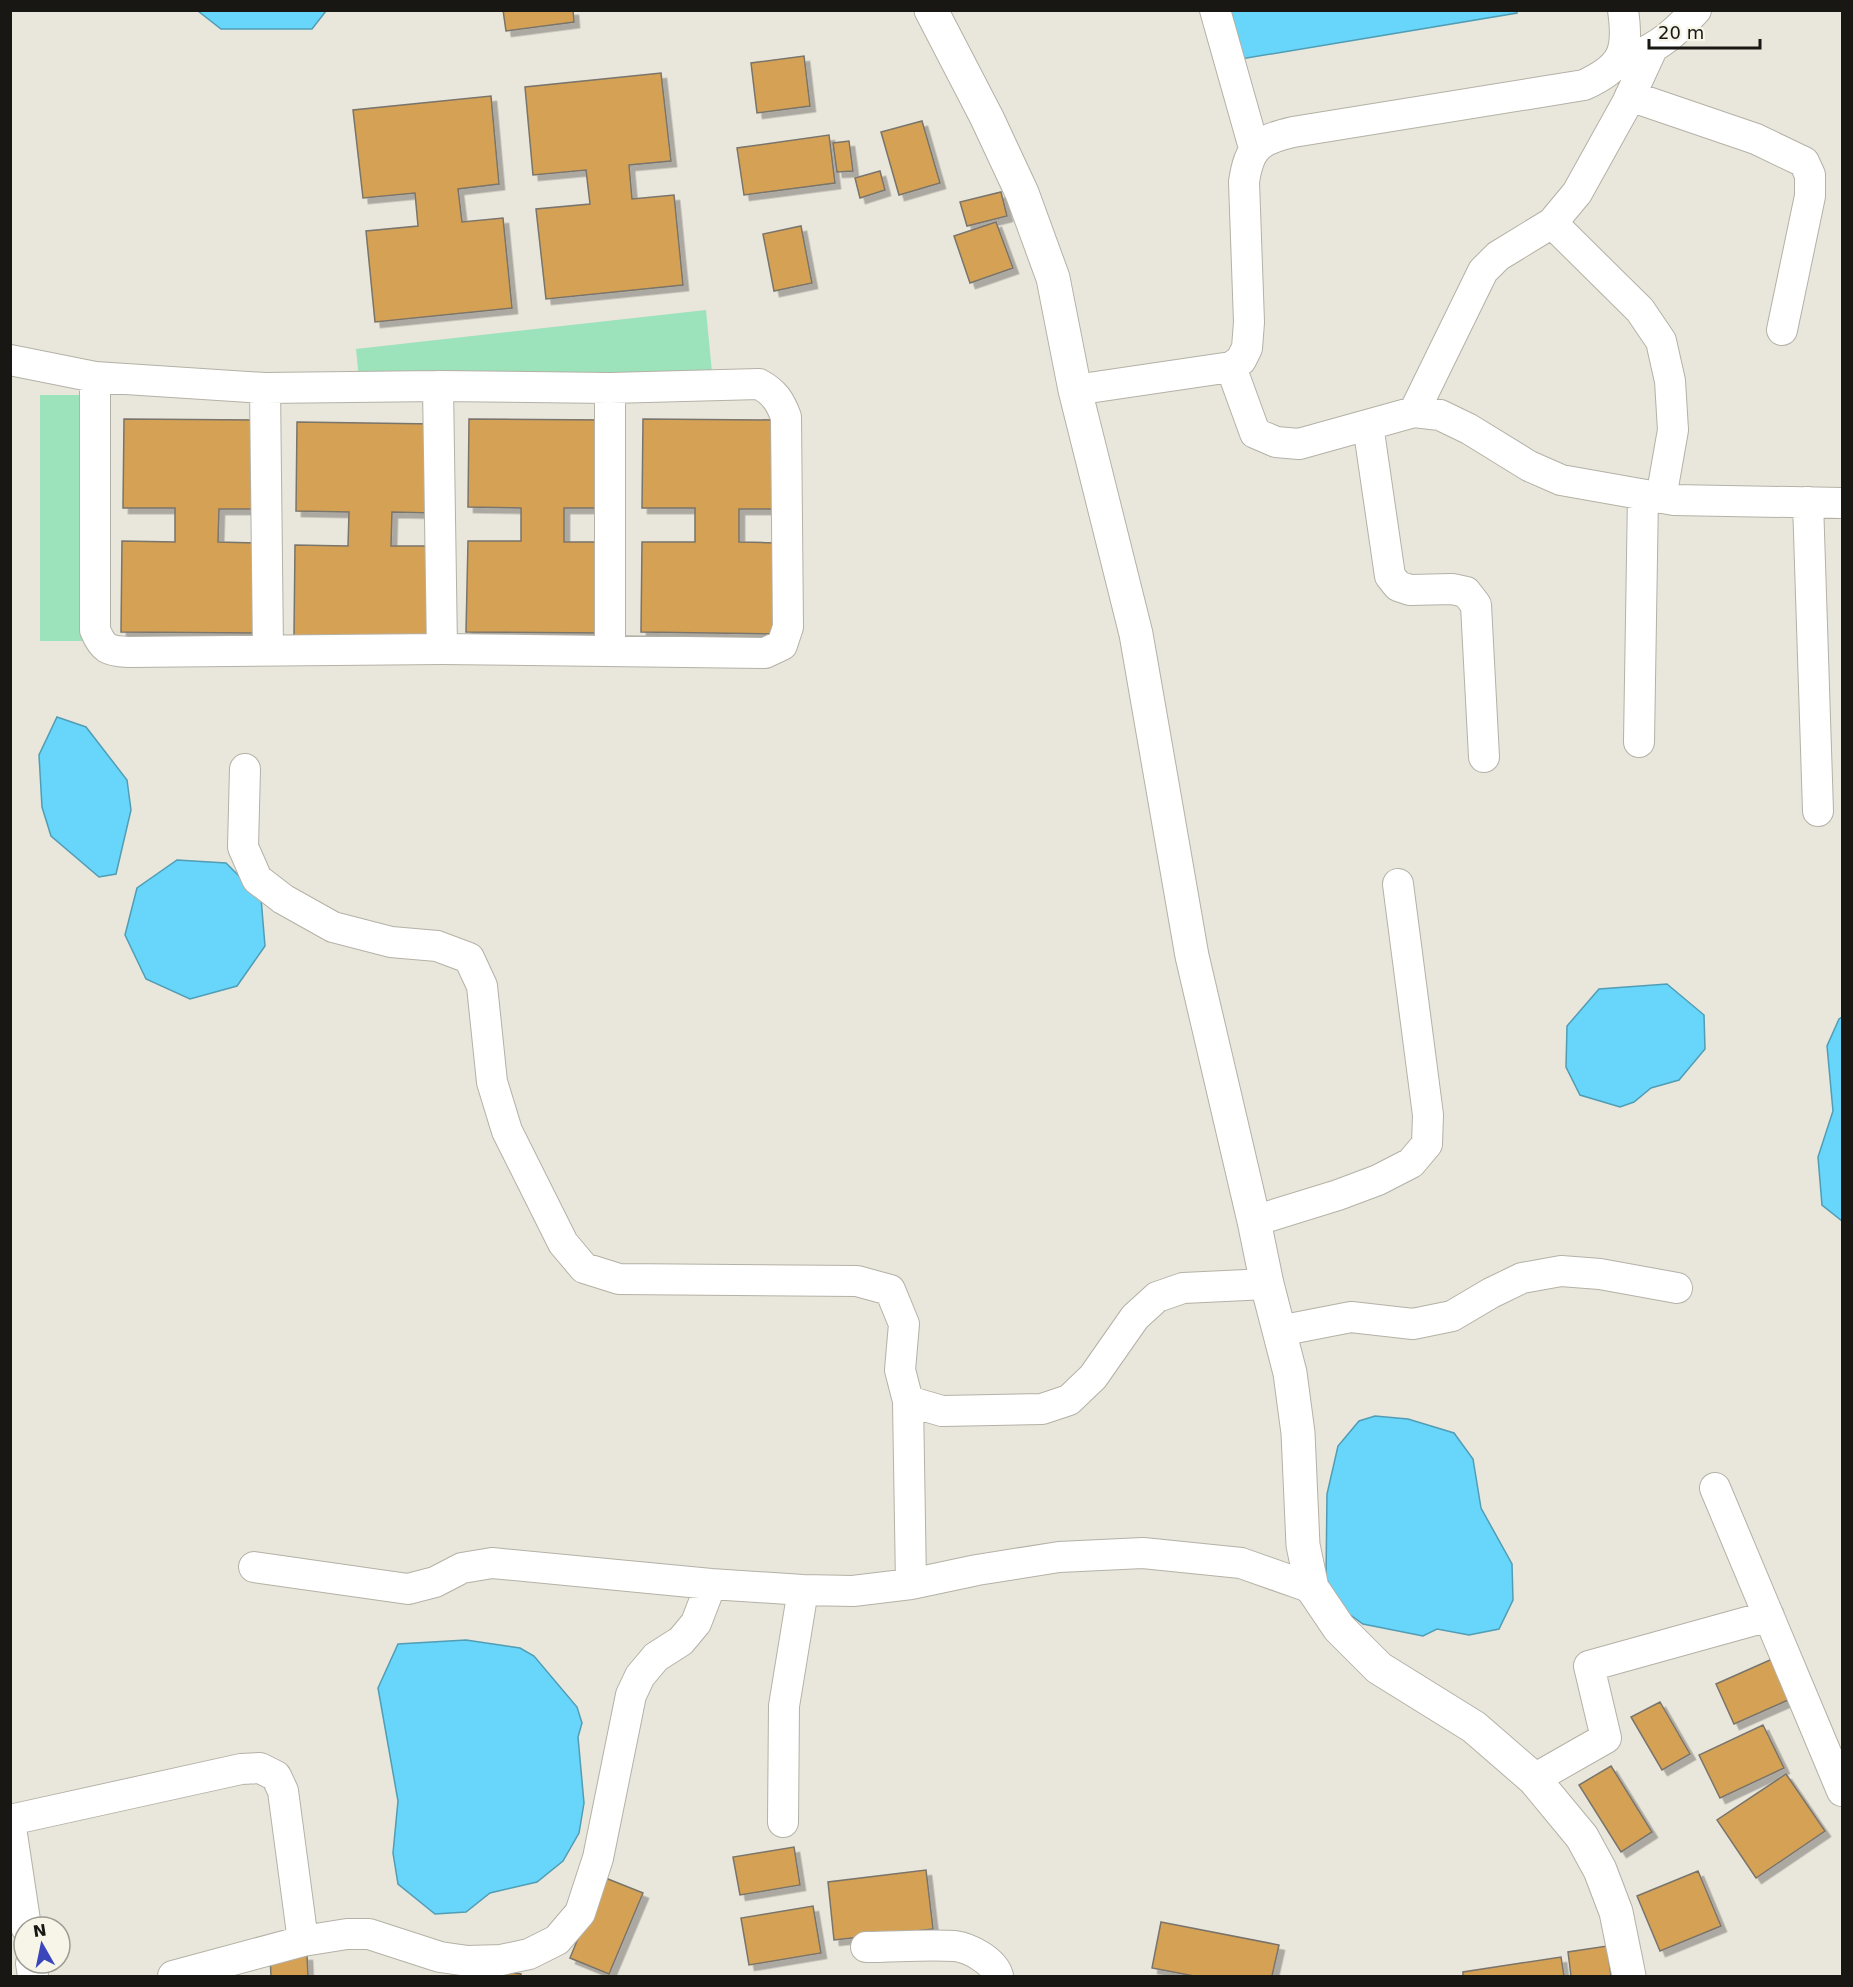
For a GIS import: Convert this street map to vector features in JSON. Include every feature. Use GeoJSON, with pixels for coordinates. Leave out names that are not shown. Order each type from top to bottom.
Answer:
{"type":"FeatureCollection","features":[{"type":"Feature","properties":{"kind":"street"},"geometry":{"type":"LineString","coordinates":[[932,10],[1022,193],[1053,278],[1075,390],[1136,634],[1192,956],[1267,1284],[1290,1373],[1297,1423],[1303,1545],[1312,1588],[1339,1628],[1379,1668],[1474,1727],[1534,1779],[1582,1837],[1600,1870],[1616,1912],[1629,1977]]}},
{"type":"Feature","properties":{"kind":"street"},"geometry":{"type":"LineString","coordinates":[[1215,10],[1254,148]]}},
{"type":"Feature","properties":{"kind":"street"},"geometry":{"type":"LineString","coordinates":[[1617,64],[1622,51],[1625,28],[1623,10]]}},
{"type":"Feature","properties":{"kind":"street"},"geometry":{"type":"LineString","coordinates":[[1075,390],[1231,367],[1241,360],[1247,348],[1249,322],[1244,182],[1247,164],[1254,148],[1270,138],[1293,132],[1584,85],[1603,76],[1617,64],[1652,49],[1676,33],[1696,10]]}},
{"type":"Feature","properties":{"kind":"street"},"geometry":{"type":"LineString","coordinates":[[1414,412],[1483,271],[1498,256],[1552,223],[1577,193],[1630,96],[1652,49]]}},
{"type":"Feature","properties":{"kind":"street"},"geometry":{"type":"LineString","coordinates":[[1630,96],[1756,139],[1804,162],[1809,175],[1810,196],[1782,330]]}},
{"type":"Feature","properties":{"kind":"street"},"geometry":{"type":"LineString","coordinates":[[1552,223],[1640,310],[1661,341],[1670,381],[1673,430],[1652,496],[1639,742]]}},
{"type":"Feature","properties":{"kind":"street"},"geometry":{"type":"LineString","coordinates":[[10,360],[95,377],[265,388],[438,386],[609,388],[759,384],[771,390],[781,403],[786,417],[788,627],[782,645],[765,653],[442,649],[110,651],[100,642],[95,630],[95,377]]}},
{"type":"Feature","properties":{"kind":"street"},"geometry":{"type":"LineString","coordinates":[[1231,367],[1255,433],[1276,442],[1299,444],[1414,412],[1440,415],[1469,429],[1529,466],[1562,480],[1674,500],[1842,503]]}},
{"type":"Feature","properties":{"kind":"street"},"geometry":{"type":"LineString","coordinates":[[438,386],[442,649]]}},
{"type":"Feature","properties":{"kind":"street"},"geometry":{"type":"LineString","coordinates":[[265,388],[268,650]]}},
{"type":"Feature","properties":{"kind":"street"},"geometry":{"type":"LineString","coordinates":[[609,388],[610,650]]}},
{"type":"Feature","properties":{"kind":"street"},"geometry":{"type":"LineString","coordinates":[[1368,425],[1390,576],[1398,586],[1410,590],[1452,589],[1466,592],[1476,605],[1484,757]]}},
{"type":"Feature","properties":{"kind":"street"},"geometry":{"type":"LineString","coordinates":[[1808,502],[1818,811]]}},
{"type":"Feature","properties":{"kind":"street"},"geometry":{"type":"LineString","coordinates":[[245,769],[243,847],[257,879],[283,899],[333,927],[391,942],[437,946],[469,958],[482,986],[492,1082],[507,1131],[562,1243],[584,1268],[619,1279],[857,1281],[890,1290],[904,1324],[900,1370],[908,1401],[911,1584]]}},
{"type":"Feature","properties":{"kind":"street"},"geometry":{"type":"LineString","coordinates":[[1254,1221],[1378,1180],[1411,1163],[1427,1144],[1428,1115],[1398,884]]}},
{"type":"Feature","properties":{"kind":"street"},"geometry":{"type":"LineString","coordinates":[[1279,1331],[1351,1317],[1413,1324],[1452,1316],[1522,1278],[1561,1271],[1600,1274],[1677,1288]]}},
{"type":"Feature","properties":{"kind":"street"},"geometry":{"type":"LineString","coordinates":[[908,1401],[942,1411],[1042,1409],[1069,1400],[1093,1377],[1135,1317],[1157,1297],[1183,1288],[1267,1284]]}},
{"type":"Feature","properties":{"kind":"street"},"geometry":{"type":"LineString","coordinates":[[1715,1488],[1842,1791]]}},
{"type":"Feature","properties":{"kind":"street"},"geometry":{"type":"LineString","coordinates":[[254,1567],[408,1589],[435,1582],[462,1568],[492,1563],[711,1584],[854,1591],[911,1584],[977,1570],[1059,1557],[1143,1553],[1241,1563],[1312,1588]]}},
{"type":"Feature","properties":{"kind":"street"},"geometry":{"type":"LineString","coordinates":[[173,1977],[303,1941],[347,1934],[369,1934],[440,1957],[468,1961],[501,1960],[529,1954],[557,1940],[580,1913],[598,1858],[631,1695],[640,1676],[656,1658],[681,1641],[696,1623],[711,1584]]}},
{"type":"Feature","properties":{"kind":"street"},"geometry":{"type":"LineString","coordinates":[[783,1822],[784,1706],[803,1590]]}},
{"type":"Feature","properties":{"kind":"street"},"geometry":{"type":"LineString","coordinates":[[1534,1779],[1606,1738],[1588,1666],[1769,1616]]}},
{"type":"Feature","properties":{"kind":"street"},"geometry":{"type":"LineString","coordinates":[[24,1915],[10,1820],[241,1770],[260,1768],[276,1776],[283,1791],[303,1941]]}},
{"type":"Feature","properties":{"kind":"street"},"geometry":{"type":"LineString","coordinates":[[866,1947],[957,1946],[976,1954],[996,1969],[998,1977]]}},
{"type":"Feature","properties":{"kind":"green space"},"geometry":{"type":"Polygon","coordinates":[[[706,310],[712,373],[359,379],[356,349],[706,310]]]}},
{"type":"Feature","properties":{"kind":"green space"},"geometry":{"type":"Polygon","coordinates":[[[40,395],[92,395],[92,641],[40,641],[40,395]]]}},
{"type":"Feature","properties":{"kind":"water"},"geometry":{"type":"Polygon","coordinates":[[[1517,10],[1517,13],[1235,60],[1227,11],[1517,10]]]}},
{"type":"Feature","properties":{"kind":"water"},"geometry":{"type":"Polygon","coordinates":[[[198,11],[326,11],[312,29],[221,29],[198,11]]]}},
{"type":"Feature","properties":{"kind":"water"},"geometry":{"type":"Polygon","coordinates":[[[57,717],[86,727],[127,780],[131,810],[116,874],[99,877],[51,836],[42,807],[39,755],[57,717]]]}},
{"type":"Feature","properties":{"kind":"water"},"geometry":{"type":"Polygon","coordinates":[[[177,860],[226,863],[261,898],[265,946],[237,986],[190,999],[146,979],[125,935],[137,888],[177,860]]]}},
{"type":"Feature","properties":{"kind":"water"},"geometry":{"type":"Polygon","coordinates":[[[1667,984],[1704,1015],[1705,1049],[1679,1080],[1651,1088],[1634,1102],[1620,1107],[1580,1095],[1566,1067],[1567,1026],[1599,989],[1667,984]]]}},
{"type":"Feature","properties":{"kind":"water"},"geometry":{"type":"Polygon","coordinates":[[[1842,1017],[1842,1221],[1822,1205],[1818,1157],[1833,1111],[1827,1046],[1842,1017]]]}},
{"type":"Feature","properties":{"kind":"water"},"geometry":{"type":"Polygon","coordinates":[[[1375,1416],[1408,1419],[1454,1433],[1473,1459],[1481,1508],[1512,1564],[1513,1600],[1499,1629],[1469,1635],[1437,1629],[1423,1636],[1363,1624],[1338,1606],[1326,1577],[1327,1494],[1338,1446],[1359,1421],[1375,1416]]]}},
{"type":"Feature","properties":{"kind":"water"},"geometry":{"type":"Polygon","coordinates":[[[466,1640],[520,1648],[534,1656],[577,1707],[582,1723],[578,1737],[584,1803],[579,1833],[563,1861],[537,1882],[490,1893],[466,1912],[435,1914],[398,1884],[393,1853],[398,1801],[378,1688],[398,1644],[466,1640]]]}},
{"type":"Feature","properties":{"kind":"building"},"geometry":{"type":"Polygon","coordinates":[[[503,10],[573,10],[574,22],[506,31],[503,10]]]}},
{"type":"Feature","properties":{"kind":"building"},"geometry":{"type":"Polygon","coordinates":[[[804,56],[810,106],[757,113],[751,63],[804,56]]]}},
{"type":"Feature","properties":{"kind":"building"},"geometry":{"type":"Polygon","coordinates":[[[661,73],[671,161],[629,165],[632,199],[674,195],[683,285],[546,299],[536,209],[590,204],[586,170],[533,175],[525,87],[661,73]]]}},
{"type":"Feature","properties":{"kind":"building"},"geometry":{"type":"Polygon","coordinates":[[[491,96],[499,184],[458,189],[462,222],[503,218],[512,308],[375,322],[366,231],[418,226],[415,193],[363,198],[353,110],[491,96]]]}},
{"type":"Feature","properties":{"kind":"building"},"geometry":{"type":"Polygon","coordinates":[[[922,121],[940,183],[899,195],[881,132],[922,121]]]}},
{"type":"Feature","properties":{"kind":"building"},"geometry":{"type":"Polygon","coordinates":[[[829,135],[835,183],[744,195],[737,148],[829,135]]]}},
{"type":"Feature","properties":{"kind":"building"},"geometry":{"type":"Polygon","coordinates":[[[849,141],[853,171],[837,172],[833,143],[849,141]]]}},
{"type":"Feature","properties":{"kind":"building"},"geometry":{"type":"Polygon","coordinates":[[[880,171],[885,190],[860,198],[855,178],[880,171]]]}},
{"type":"Feature","properties":{"kind":"building"},"geometry":{"type":"Polygon","coordinates":[[[1001,192],[1007,216],[967,226],[960,202],[1001,192]]]}},
{"type":"Feature","properties":{"kind":"building"},"geometry":{"type":"Polygon","coordinates":[[[996,222],[1013,268],[970,283],[954,236],[996,222]]]}},
{"type":"Feature","properties":{"kind":"building"},"geometry":{"type":"Polygon","coordinates":[[[801,226],[812,283],[774,291],[763,234],[801,226]]]}},
{"type":"Feature","properties":{"kind":"building"},"geometry":{"type":"Polygon","coordinates":[[[124,419],[261,420],[260,509],[219,509],[218,542],[259,543],[259,633],[121,632],[122,541],[175,542],[175,508],[123,508],[124,419]]]}},
{"type":"Feature","properties":{"kind":"building"},"geometry":{"type":"Polygon","coordinates":[[[469,419],[607,420],[606,508],[564,508],[564,542],[605,542],[604,633],[466,632],[468,541],[521,541],[521,508],[468,507],[469,419]]]}},
{"type":"Feature","properties":{"kind":"building"},"geometry":{"type":"Polygon","coordinates":[[[643,419],[781,420],[780,509],[739,509],[739,542],[780,543],[779,634],[641,632],[642,542],[695,542],[695,508],[642,508],[643,419]]]}},
{"type":"Feature","properties":{"kind":"building"},"geometry":{"type":"Polygon","coordinates":[[[297,422],[435,424],[434,513],[392,512],[391,546],[433,546],[432,637],[294,636],[295,545],[348,546],[349,512],[296,511],[297,422]]]}},
{"type":"Feature","properties":{"kind":"building"},"geometry":{"type":"Polygon","coordinates":[[[1779,1656],[1797,1696],[1734,1724],[1716,1684],[1779,1656]]]}},
{"type":"Feature","properties":{"kind":"building"},"geometry":{"type":"Polygon","coordinates":[[[1660,1702],[1690,1754],[1662,1770],[1631,1717],[1660,1702]]]}},
{"type":"Feature","properties":{"kind":"building"},"geometry":{"type":"Polygon","coordinates":[[[1763,1725],[1784,1768],[1720,1798],[1699,1755],[1763,1725]]]}},
{"type":"Feature","properties":{"kind":"building"},"geometry":{"type":"Polygon","coordinates":[[[1611,1766],[1652,1832],[1621,1852],[1579,1785],[1611,1766]]]}},
{"type":"Feature","properties":{"kind":"building"},"geometry":{"type":"Polygon","coordinates":[[[1786,1774],[1825,1831],[1756,1878],[1717,1820],[1786,1774]]]}},
{"type":"Feature","properties":{"kind":"building"},"geometry":{"type":"Polygon","coordinates":[[[794,1847],[800,1885],[740,1895],[733,1857],[794,1847]]]}},
{"type":"Feature","properties":{"kind":"building"},"geometry":{"type":"Polygon","coordinates":[[[926,1870],[933,1929],[834,1940],[828,1882],[926,1870]]]}},
{"type":"Feature","properties":{"kind":"building"},"geometry":{"type":"Polygon","coordinates":[[[1698,1871],[1721,1926],[1660,1951],[1637,1896],[1698,1871]]]}},
{"type":"Feature","properties":{"kind":"building"},"geometry":{"type":"Polygon","coordinates":[[[603,1877],[643,1893],[609,1974],[570,1958],[603,1877]]]}},
{"type":"Feature","properties":{"kind":"building"},"geometry":{"type":"Polygon","coordinates":[[[813,1906],[821,1953],[749,1965],[741,1918],[813,1906]]]}},
{"type":"Feature","properties":{"kind":"building"},"geometry":{"type":"Polygon","coordinates":[[[1161,1922],[1279,1945],[1272,1976],[1194,1976],[1152,1968],[1161,1922]]]}},
{"type":"Feature","properties":{"kind":"building"},"geometry":{"type":"Polygon","coordinates":[[[1607,1946],[1611,1976],[1571,1976],[1568,1952],[1607,1946]]]}},
{"type":"Feature","properties":{"kind":"building"},"geometry":{"type":"Polygon","coordinates":[[[307,1955],[308,1976],[271,1976],[270,1956],[307,1955]]]}},
{"type":"Feature","properties":{"kind":"building"},"geometry":{"type":"Polygon","coordinates":[[[1561,1957],[1564,1976],[1463,1976],[1463,1972],[1561,1957]]]}},
{"type":"Feature","properties":{"kind":"building"},"geometry":{"type":"Polygon","coordinates":[[[480,1968],[521,1974],[521,1976],[479,1976],[480,1968]]]}}]}
